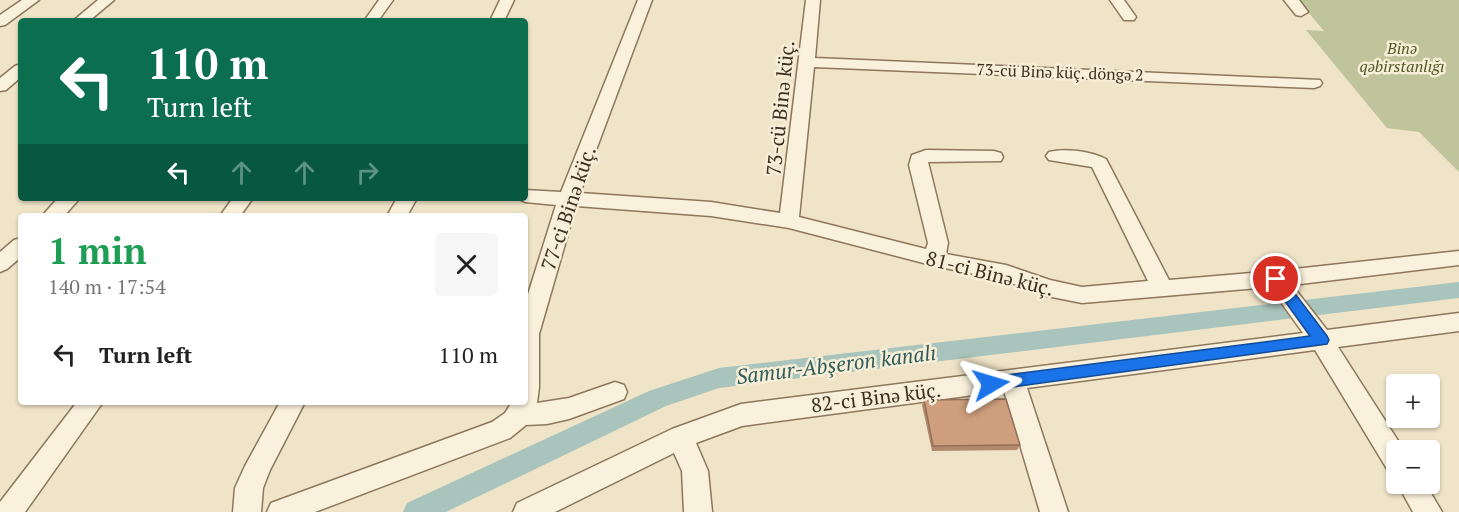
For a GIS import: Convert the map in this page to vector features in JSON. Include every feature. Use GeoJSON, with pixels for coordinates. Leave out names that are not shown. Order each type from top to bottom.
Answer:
{"type":"FeatureCollection","features":[{"type":"Feature","properties":{"kind":"street"},"geometry":{"type":"LineString","coordinates":[[0,22],[32,0]]}},
{"type":"Feature","properties":{"kind":"street"},"geometry":{"type":"LineString","coordinates":[[84,18],[106,0]]}},
{"type":"Feature","properties":{"kind":"street"},"geometry":{"type":"LineString","coordinates":[[373,18],[386,0]]}},
{"type":"Feature","properties":{"kind":"street"},"geometry":{"type":"LineString","coordinates":[[499,18],[507,0]]}},
{"type":"Feature","properties":{"kind":"street","name":"77-ci Binə küç."},"geometry":{"type":"LineString","coordinates":[[528,334],[568,199],[645,0]]}},
{"type":"Feature","properties":{"kind":"street","name":"73-cü Binə küç."},"geometry":{"type":"LineString","coordinates":[[789,221],[813,0]]}},
{"type":"Feature","properties":{"kind":"street"},"geometry":{"type":"LineString","coordinates":[[1117,0],[1129,17]]}},
{"type":"Feature","properties":{"kind":"street"},"geometry":{"type":"LineString","coordinates":[[1291,0],[1301,12]]}},
{"type":"Feature","properties":{"kind":"street","name":"73-cü Binə küç. döngə 2"},"geometry":{"type":"LineString","coordinates":[[806,62],[1314,83]]}},
{"type":"Feature","properties":{"kind":"street"},"geometry":{"type":"LineString","coordinates":[[0,86],[18,71]]}},
{"type":"Feature","properties":{"kind":"street"},"geometry":{"type":"LineString","coordinates":[[935,259],[938,243],[918,165],[919,159],[926,156],[994,157]]}},
{"type":"Feature","properties":{"kind":"street"},"geometry":{"type":"LineString","coordinates":[[1055,156],[1091,159],[1099,163],[1162,289]]}},
{"type":"Feature","properties":{"kind":"street","name":"81-ci Binə küç."},"geometry":{"type":"LineString","coordinates":[[528,196],[711,209],[789,221],[935,259],[1006,273],[1047,288],[1082,295],[1276,279],[1459,258]]}},
{"type":"Feature","properties":{"kind":"street"},"geometry":{"type":"LineString","coordinates":[[55,213],[67,201]]}},
{"type":"Feature","properties":{"kind":"street"},"geometry":{"type":"LineString","coordinates":[[0,264],[18,248]]}},
{"type":"Feature","properties":{"kind":"street"},"geometry":{"type":"LineString","coordinates":[[1276,279],[1321,340],[1386,445]]}},
{"type":"Feature","properties":{"kind":"street","name":"82-ci Binə küç."},"geometry":{"type":"LineString","coordinates":[[527,512],[681,437],[719,422],[772,410],[1013,381],[1459,322]]}},
{"type":"Feature","properties":{"kind":"street"},"geometry":{"type":"LineString","coordinates":[[1013,381],[1054,512]]}},
{"type":"Feature","properties":{"kind":"street"},"geometry":{"type":"LineString","coordinates":[[281,512],[501,430],[521,414],[545,415],[560,412],[615,392]]}},
{"type":"Feature","properties":{"kind":"street"},"geometry":{"type":"LineString","coordinates":[[9,512],[89,405]]}},
{"type":"Feature","properties":{"kind":"street"},"geometry":{"type":"LineString","coordinates":[[247,512],[249,488],[258,466],[291,405]]}},
{"type":"Feature","properties":{"kind":"street","name":"77-ci Binə küç."},"geometry":{"type":"LineString","coordinates":[[521,414],[525,405]]}},
{"type":"Feature","properties":{"kind":"street"},"geometry":{"type":"LineString","coordinates":[[681,437],[695,471],[698,512]]}},
{"type":"Feature","properties":{"kind":"street"},"geometry":{"type":"LineString","coordinates":[[1417,494],[1428,512]]}},
{"type":"Feature","properties":{"kind":"green space","name":"Binə qəbirstanlığı"},"geometry":{"type":"Polygon","coordinates":[[[1298,0],[1459,0],[1459,172],[1419,132],[1387,128],[1306,30],[1324,31],[1298,0]]]}},
{"type":"Feature","properties":{"kind":"building"},"geometry":{"type":"Polygon","coordinates":[[[1006,399],[1020,445],[933,446],[924,400],[1006,399]]]}},
{"type":"Feature","properties":{"kind":"waterway","name":"Samur-Abşeron kanalı"},"geometry":{"type":"LineString","coordinates":[[417,512],[658,398],[719,378],[1459,290]]}},
{"type":"Feature","properties":{"kind":"route"},"geometry":{"type":"LineString","coordinates":[[991,384],[1321,340],[1276,279]]}}]}
